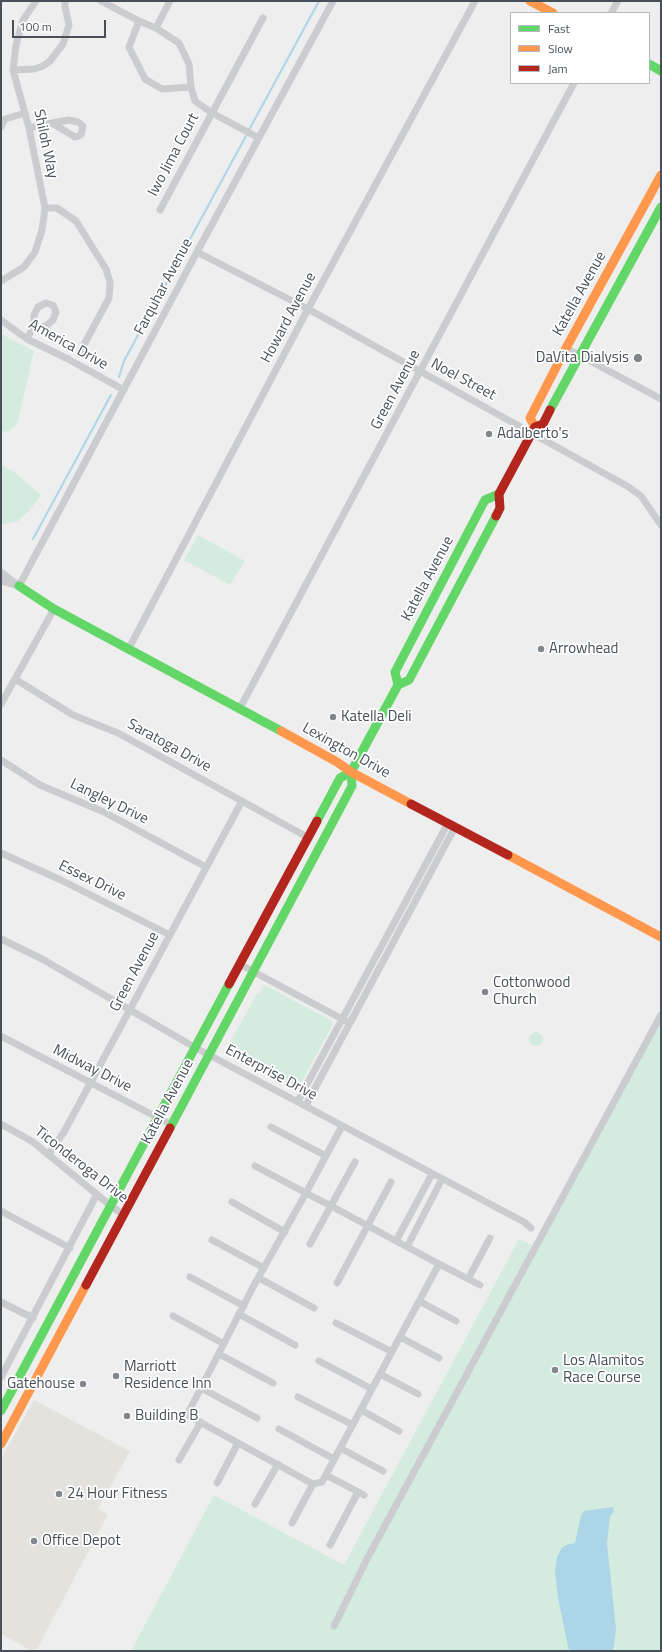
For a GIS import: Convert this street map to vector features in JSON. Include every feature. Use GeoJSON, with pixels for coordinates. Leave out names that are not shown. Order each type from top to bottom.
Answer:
{"type":"FeatureCollection","features":[{"type":"Feature","properties":{"kind":"main road"},"geometry":{"type":"LineString","coordinates":[[530,1],[551,12]]}},
{"type":"Feature","properties":{"kind":"main road"},"geometry":{"type":"LineString","coordinates":[[650,65],[661,71]]}},
{"type":"Feature","properties":{"kind":"main road","name":"Katella Avenue"},"geometry":{"type":"LineString","coordinates":[[533,430],[530,418],[566,348],[661,175]]}},
{"type":"Feature","properties":{"kind":"main road","name":"Katella Avenue"},"geometry":{"type":"LineString","coordinates":[[1,1444],[352,786],[351,772],[398,685],[409,680],[500,508],[499,494],[533,430],[543,424],[661,207]]}},
{"type":"Feature","properties":{"kind":"main road","name":"Katella Avenue"},"geometry":{"type":"LineString","coordinates":[[398,685],[395,672],[485,500],[499,494]]}},
{"type":"Feature","properties":{"kind":"main road","name":"Lexington Drive"},"geometry":{"type":"LineString","coordinates":[[19,586],[25,592],[240,708],[337,762],[351,772],[661,937]]}},
{"type":"Feature","properties":{"kind":"main road","name":"Katella Avenue"},"geometry":{"type":"LineString","coordinates":[[1,1411],[340,778],[351,772]]}},
{"type":"Feature","properties":{"kind":"street","name":"Shiloh Way"},"geometry":{"type":"LineString","coordinates":[[1,281],[24,267],[35,252],[42,230],[45,208],[29,128],[13,70],[16,45],[23,20],[36,1]]}},
{"type":"Feature","properties":{"kind":"street"},"geometry":{"type":"LineString","coordinates":[[13,70],[34,69],[50,62],[63,44],[69,25],[65,7],[66,1]]}},
{"type":"Feature","properties":{"kind":"street"},"geometry":{"type":"LineString","coordinates":[[101,1],[139,21],[156,28],[179,43],[189,64],[190,87],[195,101],[212,113],[259,138]]}},
{"type":"Feature","properties":{"kind":"street"},"geometry":{"type":"LineString","coordinates":[[156,28],[170,1]]}},
{"type":"Feature","properties":{"kind":"street","name":"Farquhar Avenue"},"geometry":{"type":"LineString","coordinates":[[19,586],[333,1]]}},
{"type":"Feature","properties":{"kind":"street","name":"Howard Avenue"},"geometry":{"type":"LineString","coordinates":[[129,648],[308,309],[475,1]]}},
{"type":"Feature","properties":{"kind":"street"},"geometry":{"type":"LineString","coordinates":[[612,12],[618,1]]}},
{"type":"Feature","properties":{"kind":"street","name":"Iwo Jima Court"},"geometry":{"type":"LineString","coordinates":[[160,210],[263,18]]}},
{"type":"Feature","properties":{"kind":"street"},"geometry":{"type":"LineString","coordinates":[[139,21],[129,47],[145,79],[162,89],[190,87]]}},
{"type":"Feature","properties":{"kind":"street","name":"Green Avenue"},"geometry":{"type":"LineString","coordinates":[[240,708],[573,84]]}},
{"type":"Feature","properties":{"kind":"street"},"geometry":{"type":"LineString","coordinates":[[1,127],[5,119],[25,113]]}},
{"type":"Feature","properties":{"kind":"street"},"geometry":{"type":"LineString","coordinates":[[29,128],[52,122]]}},
{"type":"Feature","properties":{"kind":"street"},"geometry":{"type":"LineString","coordinates":[[45,208],[57,208],[76,221],[106,269],[110,282],[109,298],[80,354]]}},
{"type":"Feature","properties":{"kind":"street","name":"Noel Street"},"geometry":{"type":"LineString","coordinates":[[197,252],[308,309],[420,372],[533,430],[558,449],[635,491],[644,500],[661,525]]}},
{"type":"Feature","properties":{"kind":"street","name":"America Drive"},"geometry":{"type":"LineString","coordinates":[[1,320],[27,339],[68,359],[124,390]]}},
{"type":"Feature","properties":{"kind":"street"},"geometry":{"type":"LineString","coordinates":[[27,339],[34,325]]}},
{"type":"Feature","properties":{"kind":"street"},"geometry":{"type":"LineString","coordinates":[[566,348],[661,400]]}},
{"type":"Feature","properties":{"kind":"street","name":"Lexington Drive"},"geometry":{"type":"LineString","coordinates":[[1,572],[19,586]]}},
{"type":"Feature","properties":{"kind":"street","name":"Lexington Drive"},"geometry":{"type":"LineString","coordinates":[[1,581],[19,586]]}},
{"type":"Feature","properties":{"kind":"street"},"geometry":{"type":"LineString","coordinates":[[1,704],[54,608]]}},
{"type":"Feature","properties":{"kind":"street","name":"Saratoga Drive"},"geometry":{"type":"LineString","coordinates":[[15,679],[73,715],[118,733],[309,838]]}},
{"type":"Feature","properties":{"kind":"street","name":"Langley Drive"},"geometry":{"type":"LineString","coordinates":[[1,760],[40,785],[104,812],[206,867]]}},
{"type":"Feature","properties":{"kind":"street","name":"Green Avenue"},"geometry":{"type":"LineString","coordinates":[[49,1154],[64,1132],[242,801]]}},
{"type":"Feature","properties":{"kind":"street"},"geometry":{"type":"LineString","coordinates":[[298,1102],[342,1020],[452,825]]}},
{"type":"Feature","properties":{"kind":"street"},"geometry":{"type":"LineString","coordinates":[[306,1106],[452,825]]}},
{"type":"Feature","properties":{"kind":"street","name":"Essex Drive"},"geometry":{"type":"LineString","coordinates":[[1,853],[61,880],[170,935]]}},
{"type":"Feature","properties":{"kind":"street","name":"Enterprise Drive"},"geometry":{"type":"LineString","coordinates":[[1,939],[42,959],[196,1048],[524,1222],[531,1228]]}},
{"type":"Feature","properties":{"kind":"street"},"geometry":{"type":"LineString","coordinates":[[241,965],[349,1024]]}},
{"type":"Feature","properties":{"kind":"street"},"geometry":{"type":"LineString","coordinates":[[334,1626],[368,1557],[661,1015]]}},
{"type":"Feature","properties":{"kind":"street","name":"Midway Drive"},"geometry":{"type":"LineString","coordinates":[[1,1036],[172,1125]]}},
{"type":"Feature","properties":{"kind":"street","name":"Ticonderoga Drive"},"geometry":{"type":"LineString","coordinates":[[1,1124],[34,1142],[124,1215]]}},
{"type":"Feature","properties":{"kind":"street"},"geometry":{"type":"LineString","coordinates":[[342,1126],[239,1314],[187,1415],[313,1484],[322,1482],[439,1264]]}},
{"type":"Feature","properties":{"kind":"street"},"geometry":{"type":"LineString","coordinates":[[271,1127],[326,1156]]}},
{"type":"Feature","properties":{"kind":"street"},"geometry":{"type":"LineString","coordinates":[[310,1244],[354,1162]]}},
{"type":"Feature","properties":{"kind":"street"},"geometry":{"type":"LineString","coordinates":[[255,1166],[480,1285]]}},
{"type":"Feature","properties":{"kind":"street"},"geometry":{"type":"LineString","coordinates":[[396,1241],[432,1174]]}},
{"type":"Feature","properties":{"kind":"street"},"geometry":{"type":"LineString","coordinates":[[407,1246],[442,1179]]}},
{"type":"Feature","properties":{"kind":"street"},"geometry":{"type":"LineString","coordinates":[[337,1283],[391,1182]]}},
{"type":"Feature","properties":{"kind":"street"},"geometry":{"type":"LineString","coordinates":[[1,1377],[97,1194]]}},
{"type":"Feature","properties":{"kind":"street"},"geometry":{"type":"LineString","coordinates":[[232,1202],[285,1232]]}},
{"type":"Feature","properties":{"kind":"street"},"geometry":{"type":"LineString","coordinates":[[1,1211],[70,1248]]}},
{"type":"Feature","properties":{"kind":"street"},"geometry":{"type":"LineString","coordinates":[[468,1279],[490,1238]]}},
{"type":"Feature","properties":{"kind":"street"},"geometry":{"type":"LineString","coordinates":[[212,1240],[264,1268]]}},
{"type":"Feature","properties":{"kind":"street"},"geometry":{"type":"LineString","coordinates":[[190,1277],[244,1306]]}},
{"type":"Feature","properties":{"kind":"street"},"geometry":{"type":"LineString","coordinates":[[259,1278],[314,1308]]}},
{"type":"Feature","properties":{"kind":"street"},"geometry":{"type":"LineString","coordinates":[[419,1301],[456,1321]]}},
{"type":"Feature","properties":{"kind":"street"},"geometry":{"type":"LineString","coordinates":[[1,1302],[33,1318]]}},
{"type":"Feature","properties":{"kind":"street"},"geometry":{"type":"LineString","coordinates":[[239,1314],[295,1345]]}},
{"type":"Feature","properties":{"kind":"street"},"geometry":{"type":"LineString","coordinates":[[173,1316],[224,1344]]}},
{"type":"Feature","properties":{"kind":"street"},"geometry":{"type":"LineString","coordinates":[[336,1323],[392,1352]]}},
{"type":"Feature","properties":{"kind":"street"},"geometry":{"type":"LineString","coordinates":[[400,1337],[439,1358]]}},
{"type":"Feature","properties":{"kind":"street"},"geometry":{"type":"LineString","coordinates":[[219,1354],[273,1384]]}},
{"type":"Feature","properties":{"kind":"street"},"geometry":{"type":"LineString","coordinates":[[318,1361],[372,1389]]}},
{"type":"Feature","properties":{"kind":"street"},"geometry":{"type":"LineString","coordinates":[[380,1374],[418,1394]]}},
{"type":"Feature","properties":{"kind":"street"},"geometry":{"type":"LineString","coordinates":[[201,1388],[257,1418]]}},
{"type":"Feature","properties":{"kind":"street"},"geometry":{"type":"LineString","coordinates":[[298,1397],[353,1425]]}},
{"type":"Feature","properties":{"kind":"street"},"geometry":{"type":"LineString","coordinates":[[361,1410],[399,1431]]}},
{"type":"Feature","properties":{"kind":"street"},"geometry":{"type":"LineString","coordinates":[[179,1460],[201,1422]]}},
{"type":"Feature","properties":{"kind":"street"},"geometry":{"type":"LineString","coordinates":[[279,1430],[334,1460]]}},
{"type":"Feature","properties":{"kind":"street"},"geometry":{"type":"LineString","coordinates":[[217,1483],[238,1442]]}},
{"type":"Feature","properties":{"kind":"street"},"geometry":{"type":"LineString","coordinates":[[340,1448],[383,1471]]}},
{"type":"Feature","properties":{"kind":"street"},"geometry":{"type":"LineString","coordinates":[[255,1504],[278,1464]]}},
{"type":"Feature","properties":{"kind":"street"},"geometry":{"type":"LineString","coordinates":[[326,1475],[364,1495]]}},
{"type":"Feature","properties":{"kind":"street"},"geometry":{"type":"LineString","coordinates":[[292,1523],[313,1484]]}},
{"type":"Feature","properties":{"kind":"street"},"geometry":{"type":"LineString","coordinates":[[330,1545],[358,1492]]}},
{"type":"Feature","properties":{"kind":"shaded area"},"geometry":{"type":"Polygon","coordinates":[[[34,1400],[130,1451],[98,1509],[108,1514],[36,1651],[32,1651],[1,1634],[1,1459],[34,1400]]]}},
{"type":"Feature","properties":{"kind":"green space"},"geometry":{"type":"Polygon","coordinates":[[[1,334],[34,351],[17,425],[9,431],[1,432],[1,334]]]}},
{"type":"Feature","properties":{"kind":"green space"},"geometry":{"type":"Polygon","coordinates":[[[1,464],[17,474],[41,495],[30,510],[18,521],[1,525],[1,464]]]}},
{"type":"Feature","properties":{"kind":"green space"},"geometry":{"type":"Polygon","coordinates":[[[198,535],[245,561],[230,585],[184,560],[198,535]]]}},
{"type":"Feature","properties":{"kind":"green space"},"geometry":{"type":"Polygon","coordinates":[[[264,985],[332,1021],[332,1026],[298,1087],[229,1051],[232,1044],[231,1041],[256,995],[259,994],[264,985]]]}},
{"type":"Feature","properties":{"kind":"green space","name":"Los Alamitos Race Course"},"geometry":{"type":"Polygon","coordinates":[[[661,1010],[661,1651],[131,1651],[214,1495],[344,1565],[519,1239],[534,1246],[661,1010]]]}},
{"type":"Feature","properties":{"kind":"green space"},"geometry":{"type":"Polygon","coordinates":[[[533,1032],[539,1032],[543,1036],[543,1042],[539,1046],[533,1046],[529,1042],[529,1036],[533,1032]]]}},
{"type":"Feature","properties":{"kind":"water"},"geometry":{"type":"Polygon","coordinates":[[[613,1507],[614,1511],[610,1516],[607,1543],[616,1629],[614,1646],[612,1651],[569,1651],[558,1598],[555,1571],[557,1557],[562,1548],[566,1545],[575,1543],[581,1516],[584,1511],[613,1507]]]}},
{"type":"Feature","properties":{"kind":"waterway"},"geometry":{"type":"LineString","coordinates":[[249,130],[319,1]]}},
{"type":"Feature","properties":{"kind":"waterway"},"geometry":{"type":"LineString","coordinates":[[119,377],[124,361],[247,134]]}},
{"type":"Feature","properties":{"kind":"waterway"},"geometry":{"type":"LineString","coordinates":[[33,539],[111,395]]}},
{"type":"Feature","properties":{"kind":"traffic: fast"},"geometry":{"type":"LineString","coordinates":[[650,65],[661,71]]}},
{"type":"Feature","properties":{"kind":"traffic: fast"},"geometry":{"type":"LineString","coordinates":[[550,410],[661,207]]}},
{"type":"Feature","properties":{"kind":"traffic: fast"},"geometry":{"type":"LineString","coordinates":[[398,685],[395,672],[485,500],[499,494]]}},
{"type":"Feature","properties":{"kind":"traffic: fast"},"geometry":{"type":"LineString","coordinates":[[317,821],[340,778],[351,772],[398,685],[409,680],[496,516]]}},
{"type":"Feature","properties":{"kind":"traffic: fast"},"geometry":{"type":"LineString","coordinates":[[19,586],[54,609],[281,731]]}},
{"type":"Feature","properties":{"kind":"traffic: fast"},"geometry":{"type":"LineString","coordinates":[[170,1128],[352,786],[351,772]]}},
{"type":"Feature","properties":{"kind":"traffic: fast"},"geometry":{"type":"LineString","coordinates":[[1,1411],[229,984]]}},
{"type":"Feature","properties":{"kind":"traffic: slow"},"geometry":{"type":"LineString","coordinates":[[530,1],[551,12]]}},
{"type":"Feature","properties":{"kind":"traffic: slow"},"geometry":{"type":"LineString","coordinates":[[535,427],[530,418],[566,348],[661,175]]}},
{"type":"Feature","properties":{"kind":"traffic: slow"},"geometry":{"type":"LineString","coordinates":[[281,731],[337,762],[351,772],[411,804]]}},
{"type":"Feature","properties":{"kind":"traffic: slow"},"geometry":{"type":"LineString","coordinates":[[508,855],[661,937]]}},
{"type":"Feature","properties":{"kind":"traffic: slow"},"geometry":{"type":"LineString","coordinates":[[1,1444],[86,1285]]}},
{"type":"Feature","properties":{"kind":"traffic: jam"},"geometry":{"type":"LineString","coordinates":[[496,516],[500,508],[499,494],[535,427],[543,424],[550,410]]}},
{"type":"Feature","properties":{"kind":"traffic: jam"},"geometry":{"type":"LineString","coordinates":[[411,804],[508,855]]}},
{"type":"Feature","properties":{"kind":"traffic: jam"},"geometry":{"type":"LineString","coordinates":[[229,984],[317,821]]}},
{"type":"Feature","properties":{"kind":"traffic: jam"},"geometry":{"type":"LineString","coordinates":[[86,1285],[170,1128]]}},
{"type":"Feature","properties":{"kind":"place","name":"DaVita Dialysis"},"geometry":{"type":"Point","coordinates":[638,358]}},
{"type":"Feature","properties":{"kind":"place","name":"Adalberto's"},"geometry":{"type":"Point","coordinates":[489,434]}},
{"type":"Feature","properties":{"kind":"place","name":"Arrowhead"},"geometry":{"type":"Point","coordinates":[541,649]}},
{"type":"Feature","properties":{"kind":"place","name":"Katella Deli"},"geometry":{"type":"Point","coordinates":[333,717]}},
{"type":"Feature","properties":{"kind":"place","name":"Cottonwood Church"},"geometry":{"type":"Point","coordinates":[485,992]}},
{"type":"Feature","properties":{"kind":"place","name":"Los Alamitos Race Course"},"geometry":{"type":"Point","coordinates":[555,1370]}},
{"type":"Feature","properties":{"kind":"place","name":"Marriott Residence Inn"},"geometry":{"type":"Point","coordinates":[116,1376]}},
{"type":"Feature","properties":{"kind":"place","name":"Gatehouse"},"geometry":{"type":"Point","coordinates":[83,1384]}},
{"type":"Feature","properties":{"kind":"place","name":"Building B"},"geometry":{"type":"Point","coordinates":[127,1416]}},
{"type":"Feature","properties":{"kind":"place","name":"24 Hour Fitness"},"geometry":{"type":"Point","coordinates":[59,1494]}},
{"type":"Feature","properties":{"kind":"place","name":"Office Depot"},"geometry":{"type":"Point","coordinates":[34,1541]}}]}
